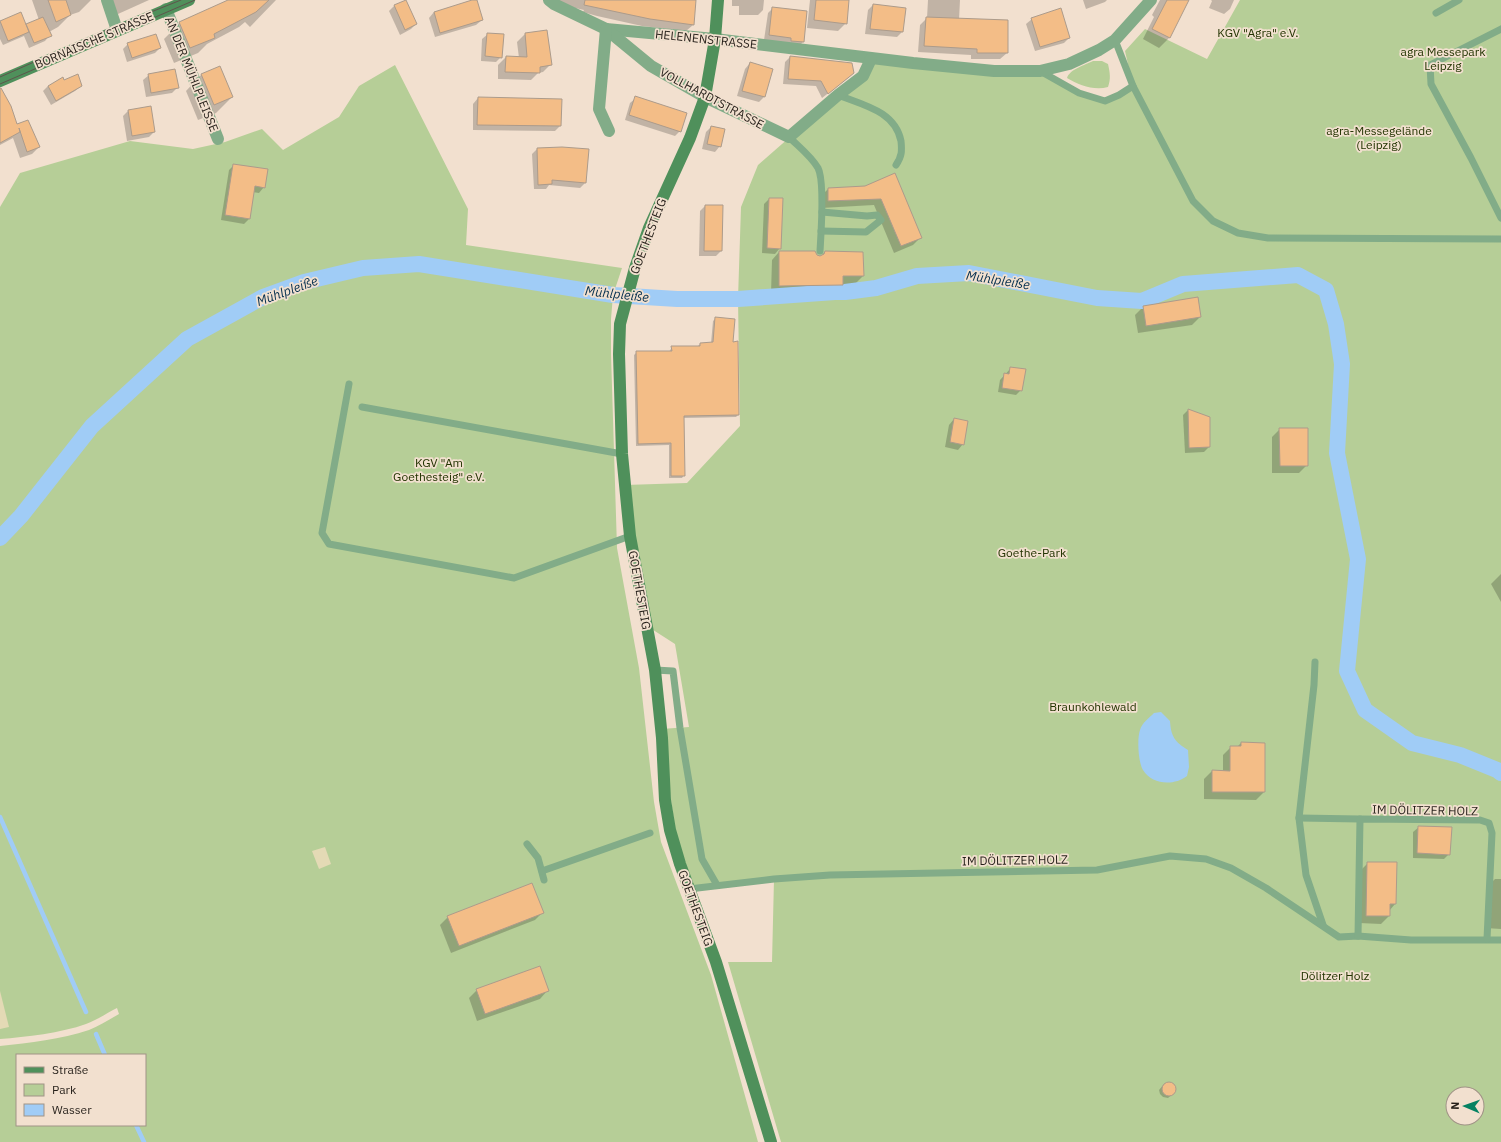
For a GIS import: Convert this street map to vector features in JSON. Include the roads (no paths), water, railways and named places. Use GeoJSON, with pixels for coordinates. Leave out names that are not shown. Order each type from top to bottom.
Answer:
{"type":"FeatureCollection","features":[{"type":"Feature","properties":{"kind":"main road","name":"BORNAISCHE STRASSE"},"geometry":{"type":"LineString","coordinates":[[0,81],[189,0]]}},
{"type":"Feature","properties":{"kind":"main road","name":"GOETHESTEIG"},"geometry":{"type":"LineString","coordinates":[[718,0],[715,39],[705,97],[690,138],[649,228],[635,268],[620,324],[619,354],[622,454],[630,536],[655,670],[662,738],[664,800],[670,830],[680,864],[716,962],[771,1142]]}},
{"type":"Feature","properties":{"kind":"street"},"geometry":{"type":"LineString","coordinates":[[107,0],[117,30]]}},
{"type":"Feature","properties":{"kind":"street","name":"HELENENSTRASSE"},"geometry":{"type":"LineString","coordinates":[[549,0],[554,4],[606,29],[715,39],[870,59],[994,71],[1040,71]]}},
{"type":"Feature","properties":{"kind":"street"},"geometry":{"type":"LineString","coordinates":[[1040,71],[1069,64],[1100,50],[1115,40],[1151,0]]}},
{"type":"Feature","properties":{"kind":"street","name":"AN DER MÜHLPLEISSE"},"geometry":{"type":"LineString","coordinates":[[166,9],[218,139]]}},
{"type":"Feature","properties":{"kind":"street"},"geometry":{"type":"LineString","coordinates":[[606,29],[599,109],[609,131]]}},
{"type":"Feature","properties":{"kind":"street","name":"VOLLHARDTSTRASSE"},"geometry":{"type":"LineString","coordinates":[[606,29],[651,66],[705,97],[788,137]]}},
{"type":"Feature","properties":{"kind":"street"},"geometry":{"type":"LineString","coordinates":[[788,137],[863,76],[870,59]]}},
{"type":"Feature","properties":{"kind":"lane"},"geometry":{"type":"LineString","coordinates":[[1436,13],[1459,0]]}},
{"type":"Feature","properties":{"kind":"lane"},"geometry":{"type":"LineString","coordinates":[[1501,28],[1430,65],[1431,84],[1501,218]]}},
{"type":"Feature","properties":{"kind":"lane"},"geometry":{"type":"LineString","coordinates":[[1115,40],[1133,86],[1192,201],[1213,221],[1238,233],[1268,238],[1501,239]]}},
{"type":"Feature","properties":{"kind":"lane"},"geometry":{"type":"LineString","coordinates":[[1040,71],[1079,93],[1105,101],[1120,95],[1133,86]]}},
{"type":"Feature","properties":{"kind":"lane"},"geometry":{"type":"LineString","coordinates":[[838,95],[886,115],[895,125],[902,147],[901,157],[896,164]]}},
{"type":"Feature","properties":{"kind":"lane"},"geometry":{"type":"LineString","coordinates":[[788,137],[809,156],[819,170],[822,212],[820,251]]}},
{"type":"Feature","properties":{"kind":"lane"},"geometry":{"type":"LineString","coordinates":[[821,231],[866,232],[882,220],[877,214],[866,216],[822,212]]}},
{"type":"Feature","properties":{"kind":"lane"},"geometry":{"type":"LineString","coordinates":[[349,384],[322,533],[329,544],[514,578],[630,536]]}},
{"type":"Feature","properties":{"kind":"lane"},"geometry":{"type":"LineString","coordinates":[[362,408],[622,454]]}},
{"type":"Feature","properties":{"kind":"lane"},"geometry":{"type":"LineString","coordinates":[[1315,662],[1314,685],[1299,818],[1306,875],[1323,925]]}},
{"type":"Feature","properties":{"kind":"lane"},"geometry":{"type":"LineString","coordinates":[[655,670],[673,671],[680,728],[702,859],[717,885]]}},
{"type":"Feature","properties":{"kind":"lane"},"geometry":{"type":"LineString","coordinates":[[1299,818],[1360,820]]}},
{"type":"Feature","properties":{"kind":"lane","name":"IM DÖLITZER HOLZ"},"geometry":{"type":"LineString","coordinates":[[1358,936],[1360,820],[1480,820],[1489,823],[1492,833],[1487,940]]}},
{"type":"Feature","properties":{"kind":"lane"},"geometry":{"type":"LineString","coordinates":[[542,871],[650,833]]}},
{"type":"Feature","properties":{"kind":"lane"},"geometry":{"type":"LineString","coordinates":[[527,844],[538,858],[544,880]]}},
{"type":"Feature","properties":{"kind":"lane","name":"IM DÖLITZER HOLZ"},"geometry":{"type":"LineString","coordinates":[[689,889],[774,878],[830,875],[1097,870],[1170,856],[1206,859],[1231,868],[1266,888],[1339,937],[1358,936],[1410,940],[1501,940]]}},
{"type":"Feature","properties":{"kind":"water"},"geometry":{"type":"Polygon","coordinates":[[[1161,712],[1170,721],[1171,731],[1174,738],[1188,750],[1189,767],[1187,776],[1176,781],[1164,782],[1152,779],[1147,775],[1141,766],[1138,750],[1138,738],[1141,727],[1154,713],[1161,712]]]}},
{"type":"Feature","properties":{"kind":"waterway","name":"Mühlpleiße"},"geometry":{"type":"LineString","coordinates":[[0,538],[21,516],[92,426],[187,339],[263,297],[304,282],[363,268],[419,264],[613,295],[677,299],[738,299],[845,292],[876,288],[917,276],[969,273],[1097,298],[1142,301],[1183,284],[1298,275],[1326,290],[1336,324],[1342,364],[1337,453],[1358,559],[1347,671],[1365,710],[1412,743],[1460,755],[1501,773]]}},
{"type":"Feature","properties":{"kind":"waterway"},"geometry":{"type":"LineString","coordinates":[[0,817],[86,1012]]}},
{"type":"Feature","properties":{"kind":"waterway"},"geometry":{"type":"LineString","coordinates":[[96,1034],[105,1054]]}},
{"type":"Feature","properties":{"kind":"waterway"},"geometry":{"type":"LineString","coordinates":[[136,1126],[144,1142]]}},
{"type":"Feature","properties":{"kind":"tram line"},"geometry":{"type":"LineString","coordinates":[[0,77],[116,26],[181,0]]}},
{"type":"Feature","properties":{"kind":"tram line"},"geometry":{"type":"LineString","coordinates":[[0,84],[195,0]]}},
{"type":"Feature","properties":{"kind":"park label","name":"KGV \"Agra\" e.V."},"geometry":{"type":"Point","coordinates":[1258,32]}},
{"type":"Feature","properties":{"kind":"park label","name":"agra Messepark Leipzig"},"geometry":{"type":"Point","coordinates":[1443,58]}},
{"type":"Feature","properties":{"kind":"park label","name":"agra-Messegelände (Leipzig)"},"geometry":{"type":"Point","coordinates":[1379,137]}},
{"type":"Feature","properties":{"kind":"park label","name":"KGV \"Am Goethesteig\" e.V."},"geometry":{"type":"Point","coordinates":[439,469]}},
{"type":"Feature","properties":{"kind":"park label","name":"Goethe-Park"},"geometry":{"type":"Point","coordinates":[1032,552]}},
{"type":"Feature","properties":{"kind":"park label","name":"Braunkohlewald"},"geometry":{"type":"Point","coordinates":[1093,706]}},
{"type":"Feature","properties":{"kind":"park label","name":"Dölitzer Holz"},"geometry":{"type":"Point","coordinates":[1335,975]}}]}
